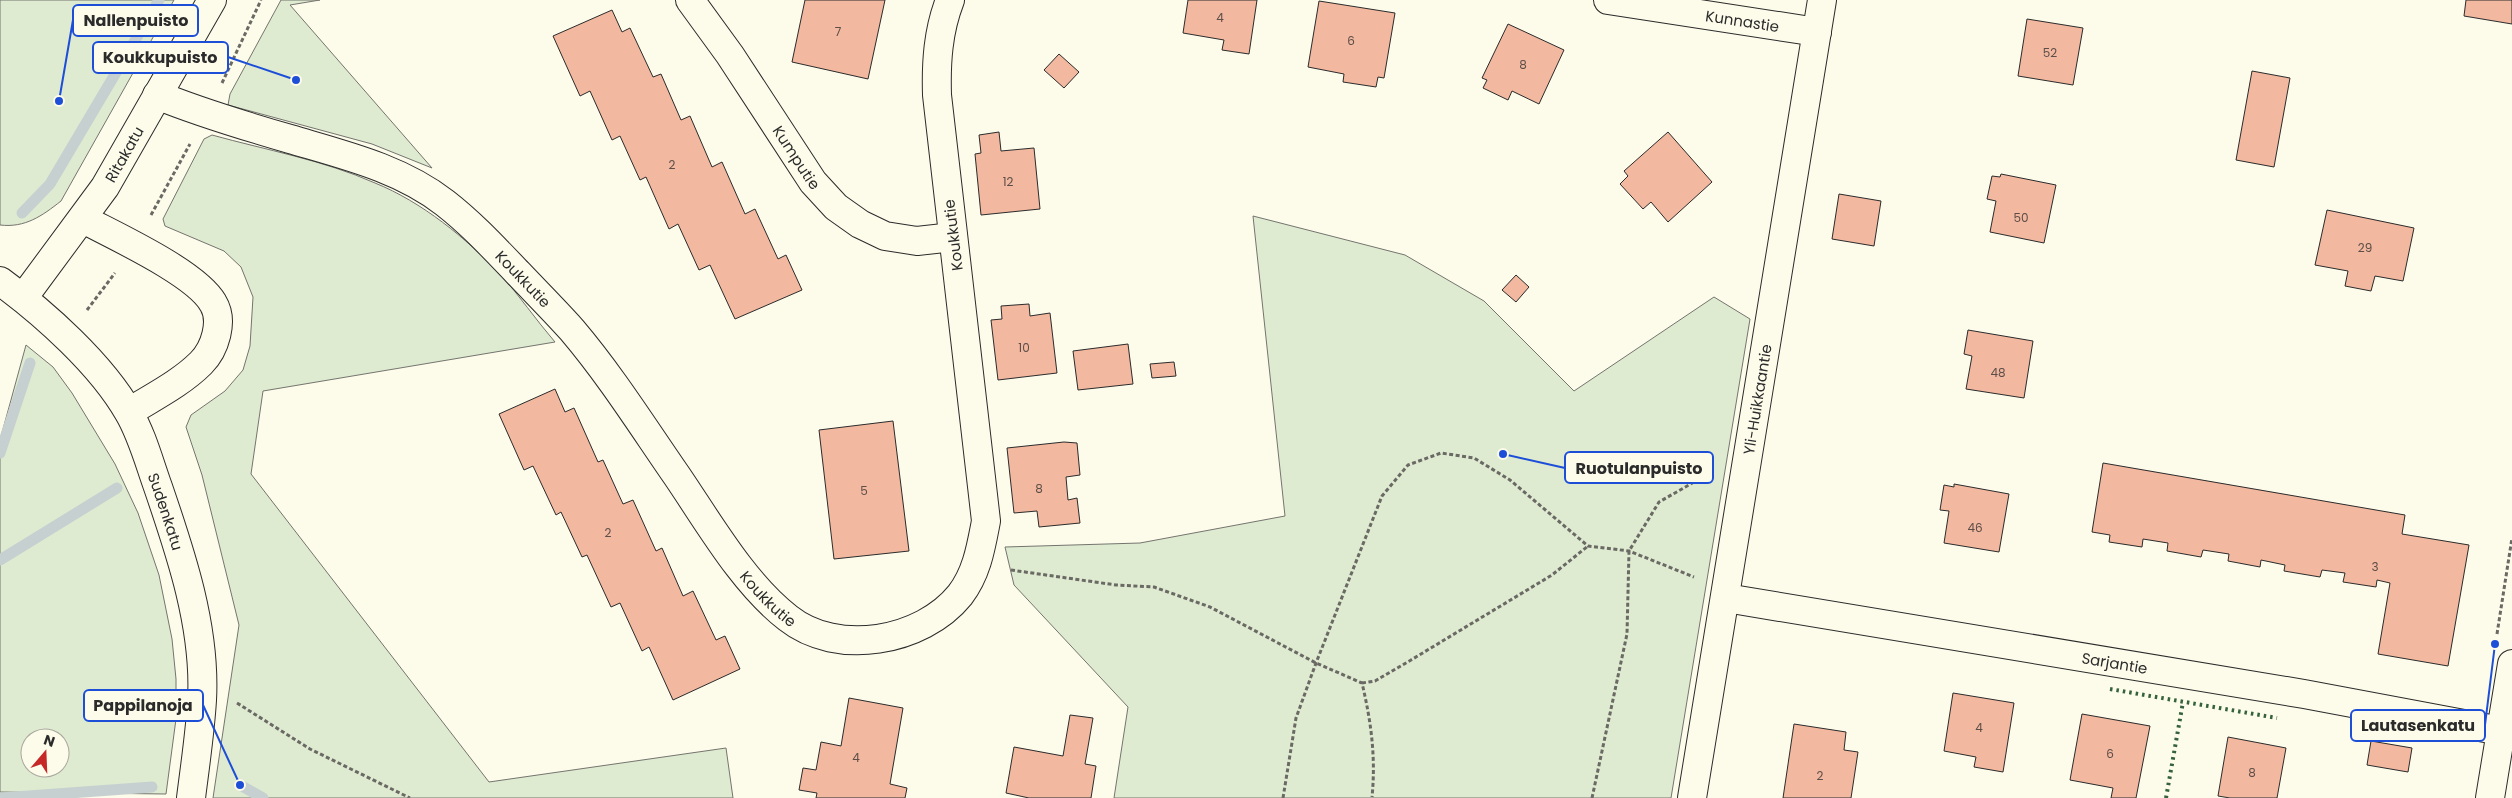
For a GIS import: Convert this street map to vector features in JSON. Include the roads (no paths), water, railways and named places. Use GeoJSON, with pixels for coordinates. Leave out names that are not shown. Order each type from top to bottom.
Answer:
{"type":"FeatureCollection","features":[{"type":"Feature","properties":{"kind":"street","name":"Ritakatu"},"geometry":{"type":"LineString","coordinates":[[23,298],[105,187],[212,0]]}},
{"type":"Feature","properties":{"kind":"street","name":"Kumputie"},"geometry":{"type":"LineString","coordinates":[[690,0],[730,55],[814,182],[836,207],[860,224],[885,236],[917,240],[953,237]]}},
{"type":"Feature","properties":{"kind":"street","name":"Koukkutie"},"geometry":{"type":"LineString","coordinates":[[157,95],[206,115],[384,168],[444,202],[473,227],[572,331],[607,375],[764,598],[802,627],[834,638],[865,641],[923,626],[944,612],[962,593],[979,560],[986,521],[936,72],[943,19],[950,0]]}},
{"type":"Feature","properties":{"kind":"street","name":"Kunnastie"},"geometry":{"type":"LineString","coordinates":[[1608,0],[1817,32]]}},
{"type":"Feature","properties":{"kind":"street","name":"Yli-Huikkaantie"},"geometry":{"type":"LineString","coordinates":[[1692,798],[1822,0]]}},
{"type":"Feature","properties":{"kind":"street"},"geometry":{"type":"LineString","coordinates":[[83,219],[175,271],[203,292],[214,304],[218,318],[217,333],[203,362],[189,374],[129,412]]}},
{"type":"Feature","properties":{"kind":"street","name":"Sudenkatu"},"geometry":{"type":"LineString","coordinates":[[0,281],[23,298],[69,340],[103,377],[129,412],[142,442],[172,529],[197,627],[202,700],[191,798]]}},
{"type":"Feature","properties":{"kind":"street","name":"Sarjantie"},"geometry":{"type":"LineString","coordinates":[[1727,592],[2304,694],[2501,731]]}},
{"type":"Feature","properties":{"kind":"street"},"geometry":{"type":"LineString","coordinates":[[2490,798],[2512,664]]}},
{"type":"Feature","properties":{"kind":"waterway"},"geometry":{"type":"LineString","coordinates":[[22,213],[50,184],[159,0]]}},
{"type":"Feature","properties":{"kind":"waterway"},"geometry":{"type":"LineString","coordinates":[[0,453],[30,363]]}},
{"type":"Feature","properties":{"kind":"waterway"},"geometry":{"type":"LineString","coordinates":[[0,560],[117,488]]}},
{"type":"Feature","properties":{"kind":"waterway"},"geometry":{"type":"LineString","coordinates":[[240,785],[263,798]]}},
{"type":"Feature","properties":{"kind":"waterway"},"geometry":{"type":"LineString","coordinates":[[1,798],[152,787]]}},
{"type":"Feature","properties":{"kind":"place","name":"Koukkupuisto"},"geometry":{"type":"Point","coordinates":[296,80]}},
{"type":"Feature","properties":{"kind":"place","name":"Nallenpuisto"},"geometry":{"type":"Point","coordinates":[59,101]}},
{"type":"Feature","properties":{"kind":"place","name":"Ruotulanpuisto"},"geometry":{"type":"Point","coordinates":[1503,454]}},
{"type":"Feature","properties":{"kind":"place","name":"Lautasenkatu"},"geometry":{"type":"Point","coordinates":[2495,644]}},
{"type":"Feature","properties":{"kind":"place","name":"Pappilanoja"},"geometry":{"type":"Point","coordinates":[240,785]}}]}
